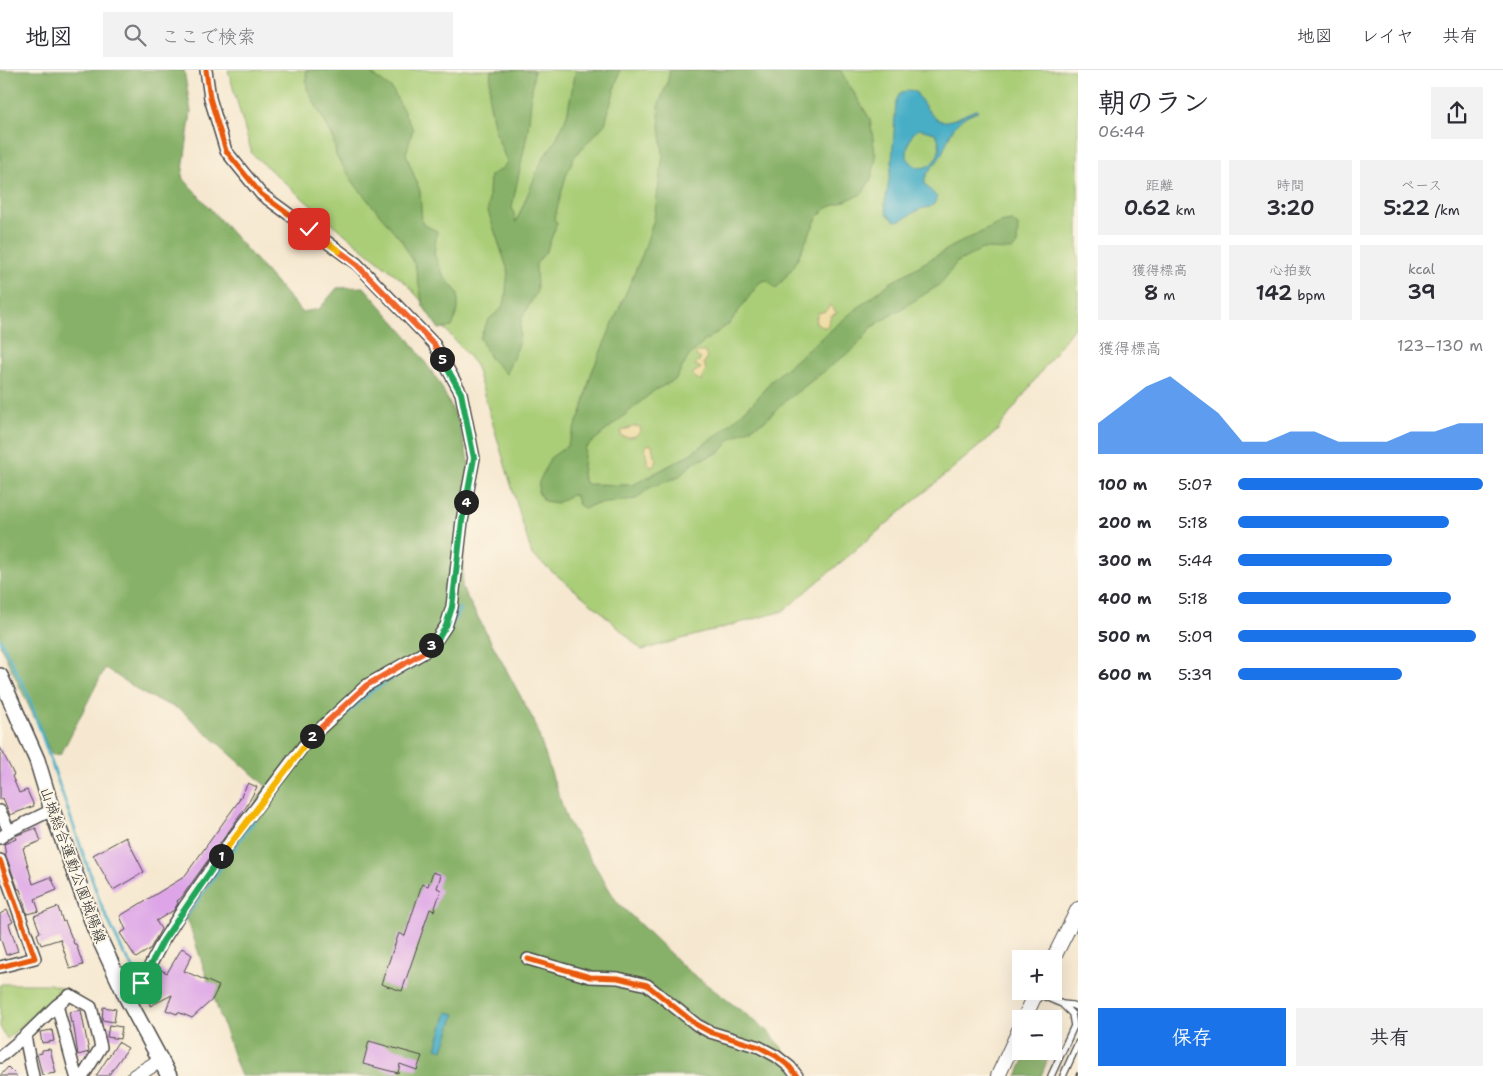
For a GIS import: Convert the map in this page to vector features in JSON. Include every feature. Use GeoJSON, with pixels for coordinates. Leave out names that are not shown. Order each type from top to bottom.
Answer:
{"type":"FeatureCollection","features":[{"type":"Feature","properties":{"kind":"main road","name":"山城総合運動公園城陽線"},"geometry":{"type":"LineString","coordinates":[[0,676],[37,760],[52,810],[95,929],[127,998],[169,1076]]}},
{"type":"Feature","properties":{"kind":"street"},"geometry":{"type":"LineString","coordinates":[[127,998],[141,983],[163,941],[232,840],[308,740],[367,685],[423,653],[438,639],[446,626],[452,607],[462,521],[474,458],[461,393],[434,344],[356,264],[261,194],[226,151],[210,98],[206,70]]}},
{"type":"Feature","properties":{"kind":"street"},"geometry":{"type":"LineString","coordinates":[[0,811],[5,834],[52,810]]}},
{"type":"Feature","properties":{"kind":"street"},"geometry":{"type":"LineString","coordinates":[[0,860],[35,958],[0,967]]}},
{"type":"Feature","properties":{"kind":"street"},"geometry":{"type":"LineString","coordinates":[[1058,950],[1078,909]]}},
{"type":"Feature","properties":{"kind":"street"},"geometry":{"type":"LineString","coordinates":[[528,959],[590,977],[618,978],[647,985],[697,1025],[710,1032],[759,1047],[776,1056],[790,1067],[797,1076]]}},
{"type":"Feature","properties":{"kind":"street"},"geometry":{"type":"LineString","coordinates":[[0,1057],[70,996],[91,1007],[101,1047],[84,1076]]}},
{"type":"Feature","properties":{"kind":"street"},"geometry":{"type":"LineString","coordinates":[[57,1006],[76,1076]]}},
{"type":"Feature","properties":{"kind":"street"},"geometry":{"type":"LineString","coordinates":[[25,1036],[33,1076]]}},
{"type":"Feature","properties":{"kind":"street"},"geometry":{"type":"LineString","coordinates":[[998,1076],[1012,1046]]}},
{"type":"Feature","properties":{"kind":"street"},"geometry":{"type":"LineString","coordinates":[[135,1076],[161,1060]]}},
{"type":"Feature","properties":{"kind":"lane"},"geometry":{"type":"LineString","coordinates":[[1052,1076],[1074,1026],[1072,1014],[1062,1004],[1054,1000]]}},
{"type":"Feature","properties":{"kind":"lane"},"geometry":{"type":"LineString","coordinates":[[1062,1004],[1078,1008]]}},
{"type":"Feature","properties":{"kind":"lane"},"geometry":{"type":"LineString","coordinates":[[1063,1076],[1078,1043]]}},
{"type":"Feature","properties":{"kind":"path"},"geometry":{"type":"LineString","coordinates":[[1076,1076],[1078,1071]]}},
{"type":"Feature","properties":{"kind":"green space"},"geometry":{"type":"Polygon","coordinates":[[[0,70],[184,70],[191,112],[182,177],[302,312],[319,309],[337,288],[364,287],[406,335],[439,382],[459,423],[469,464],[462,588],[534,721],[567,820],[617,902],[686,969],[768,1031],[805,1076],[241,1076],[187,918],[266,786],[181,710],[146,695],[105,668],[61,754],[52,755],[0,645],[0,70]]]}},
{"type":"Feature","properties":{"kind":"green space"},"geometry":{"type":"Polygon","coordinates":[[[228,70],[1078,70],[1078,322],[996,432],[783,611],[642,650],[598,609],[532,555],[475,364],[407,284],[331,223],[252,154],[228,70]]]}},
{"type":"Feature","properties":{"kind":"green space"},"geometry":{"type":"Polygon","coordinates":[[[306,70],[366,70],[392,89],[413,129],[406,154],[420,191],[422,224],[437,231],[434,254],[444,277],[458,293],[458,310],[452,327],[439,329],[423,306],[415,265],[402,241],[356,186],[336,156],[333,137],[307,89],[306,70]]]}},
{"type":"Feature","properties":{"kind":"green space"},"geometry":{"type":"Polygon","coordinates":[[[491,70],[534,70],[528,130],[512,207],[516,222],[543,158],[555,142],[567,115],[576,70],[620,70],[605,124],[574,157],[566,176],[554,220],[557,223],[547,250],[536,264],[537,291],[521,320],[519,344],[506,374],[490,358],[480,338],[488,320],[501,309],[505,301],[508,271],[488,211],[490,175],[502,169],[507,162],[495,131],[489,99],[491,70]]]}},
{"type":"Feature","properties":{"kind":"green space"},"geometry":{"type":"Polygon","coordinates":[[[670,70],[840,70],[870,119],[876,159],[871,179],[862,194],[827,208],[817,218],[794,266],[776,289],[767,280],[760,282],[729,324],[705,341],[689,356],[675,380],[655,390],[585,448],[582,475],[586,484],[633,485],[687,456],[721,432],[755,401],[771,381],[851,313],[890,283],[953,246],[1000,223],[1012,221],[1018,226],[1017,245],[1012,250],[982,249],[956,263],[941,284],[872,327],[856,347],[784,402],[766,420],[731,439],[720,452],[693,463],[679,477],[649,488],[636,499],[592,505],[585,509],[578,504],[576,496],[571,495],[557,503],[544,501],[538,492],[539,482],[550,458],[567,446],[582,410],[591,374],[643,253],[654,219],[663,154],[658,106],[667,84],[670,70]]]}},
{"type":"Feature","properties":{"kind":"green space"},"geometry":{"type":"Polygon","coordinates":[[[1,984],[50,984],[64,989],[7,1039],[0,1027],[1,984]]]}},
{"type":"Feature","properties":{"kind":"green space"},"geometry":{"type":"Polygon","coordinates":[[[1024,1060],[1047,1060],[1041,1076],[1017,1076],[1024,1060]]]}},
{"type":"Feature","properties":{"kind":"sand"},"geometry":{"type":"Polygon","coordinates":[[[830,305],[837,313],[831,316],[827,327],[823,327],[815,322],[818,313],[826,311],[830,305]]]}},
{"type":"Feature","properties":{"kind":"sand"},"geometry":{"type":"Polygon","coordinates":[[[698,352],[705,352],[707,358],[704,363],[706,370],[701,381],[693,376],[693,373],[701,368],[695,365],[701,359],[695,355],[698,352]]]}},
{"type":"Feature","properties":{"kind":"sand"},"geometry":{"type":"Polygon","coordinates":[[[635,426],[640,427],[641,430],[637,435],[630,437],[621,436],[621,431],[635,426]]]}},
{"type":"Feature","properties":{"kind":"sand"},"geometry":{"type":"Polygon","coordinates":[[[652,445],[654,456],[657,460],[652,467],[647,464],[646,446],[652,445]]]}},
{"type":"Feature","properties":{"kind":"water"},"geometry":{"type":"Polygon","coordinates":[[[908,90],[915,91],[929,112],[940,121],[954,119],[977,109],[978,111],[964,117],[957,124],[950,134],[941,155],[926,177],[926,185],[937,198],[934,204],[920,209],[902,220],[895,221],[887,214],[885,204],[892,162],[896,101],[900,93],[908,90]],[[919,129],[913,134],[908,145],[907,157],[913,165],[927,167],[933,163],[939,149],[939,141],[935,133],[919,129]]]}},
{"type":"Feature","properties":{"kind":"water"},"geometry":{"type":"Polygon","coordinates":[[[447,1012],[455,1014],[443,1050],[436,1048],[447,1012]]]}},
{"type":"Feature","properties":{"kind":"building"},"geometry":{"type":"Polygon","coordinates":[[[0,747],[14,775],[12,776],[19,793],[27,790],[34,806],[10,815],[3,798],[0,800],[0,747]]]}},
{"type":"Feature","properties":{"kind":"building"},"geometry":{"type":"Polygon","coordinates":[[[248,783],[257,787],[246,807],[177,901],[178,903],[174,910],[156,921],[161,929],[150,949],[136,958],[120,933],[126,930],[120,916],[184,877],[238,802],[248,783]]]}},
{"type":"Feature","properties":{"kind":"building"},"geometry":{"type":"Polygon","coordinates":[[[36,828],[41,841],[23,848],[33,884],[51,877],[57,890],[35,899],[39,911],[27,914],[20,889],[18,889],[6,856],[4,844],[16,839],[15,836],[36,828]]]}},
{"type":"Feature","properties":{"kind":"building"},"geometry":{"type":"Polygon","coordinates":[[[126,837],[144,872],[113,890],[93,855],[126,837]]]}},
{"type":"Feature","properties":{"kind":"building"},"geometry":{"type":"Polygon","coordinates":[[[433,872],[441,875],[437,888],[441,890],[434,911],[430,909],[402,991],[381,984],[399,933],[405,936],[422,884],[428,886],[433,872]]]}},
{"type":"Feature","properties":{"kind":"building"},"geometry":{"type":"Polygon","coordinates":[[[58,907],[63,922],[65,921],[74,944],[76,944],[83,965],[70,969],[60,939],[41,945],[37,934],[40,932],[34,916],[58,907]]]}},
{"type":"Feature","properties":{"kind":"building"},"geometry":{"type":"Polygon","coordinates":[[[7,910],[13,922],[9,924],[18,951],[6,955],[0,937],[0,914],[7,910]]]}},
{"type":"Feature","properties":{"kind":"building"},"geometry":{"type":"Polygon","coordinates":[[[182,948],[192,955],[184,971],[219,986],[212,1000],[192,1018],[178,1012],[177,1014],[166,1010],[172,995],[150,1006],[149,985],[158,968],[167,973],[182,948]]]}},
{"type":"Feature","properties":{"kind":"building"},"geometry":{"type":"Polygon","coordinates":[[[103,1007],[116,1009],[114,1022],[102,1020],[103,1007]]]}},
{"type":"Feature","properties":{"kind":"building"},"geometry":{"type":"Polygon","coordinates":[[[81,1010],[89,1052],[78,1055],[73,1022],[71,1023],[69,1012],[81,1010]]]}},
{"type":"Feature","properties":{"kind":"building"},"geometry":{"type":"Polygon","coordinates":[[[109,1025],[122,1027],[120,1039],[107,1037],[109,1025]]]}},
{"type":"Feature","properties":{"kind":"building"},"geometry":{"type":"Polygon","coordinates":[[[52,1030],[54,1041],[42,1043],[40,1032],[52,1030]]]}},
{"type":"Feature","properties":{"kind":"building"},"geometry":{"type":"Polygon","coordinates":[[[369,1041],[422,1056],[417,1070],[400,1064],[398,1073],[363,1064],[369,1041]]]}},
{"type":"Feature","properties":{"kind":"building"},"geometry":{"type":"Polygon","coordinates":[[[118,1042],[128,1048],[108,1076],[96,1076],[118,1042]]]}},
{"type":"Feature","properties":{"kind":"building"},"geometry":{"type":"Polygon","coordinates":[[[50,1049],[56,1073],[42,1075],[37,1054],[42,1053],[42,1050],[50,1049]]]}},
{"type":"Feature","properties":{"kind":"building"},"geometry":{"type":"Polygon","coordinates":[[[8,1067],[17,1076],[0,1076],[8,1067]]]}},
{"type":"Feature","properties":{"kind":"waterway"},"geometry":{"type":"LineString","coordinates":[[167,944],[245,833],[313,745],[372,691],[426,658],[443,643],[460,608]]}},
{"type":"Feature","properties":{"kind":"waterway"},"geometry":{"type":"LineString","coordinates":[[0,639],[28,695],[101,905],[124,954],[140,977]]}},
{"type":"Feature","properties":{"kind":"waterway"},"geometry":{"type":"LineString","coordinates":[[144,998],[145,985]]}},
{"type":"Feature","properties":{"kind":"cycle path"},"geometry":{"type":"LineString","coordinates":[[127,998],[141,983],[163,941],[185,906],[232,839],[308,740],[367,685],[423,653],[437,639],[446,626],[452,607],[462,521],[474,458],[461,393],[434,344],[357,264],[261,194],[226,151],[210,98],[206,70]]}},
{"type":"Feature","properties":{"kind":"cycle path"},"geometry":{"type":"LineString","coordinates":[[0,860],[35,958],[0,967]]}},
{"type":"Feature","properties":{"kind":"cycle path"},"geometry":{"type":"LineString","coordinates":[[528,959],[590,977],[618,978],[647,985],[697,1025],[710,1032],[759,1047],[776,1056],[790,1067],[797,1076]]}},
{"type":"Feature","properties":{"kind":"route"},"geometry":{"type":"LineString","coordinates":[[141,983],[163,941],[186,906],[232,840],[308,740],[367,685],[423,653],[438,639],[446,626],[452,607],[462,521],[474,458],[461,393],[434,344],[356,264],[309,229]]}}]}
